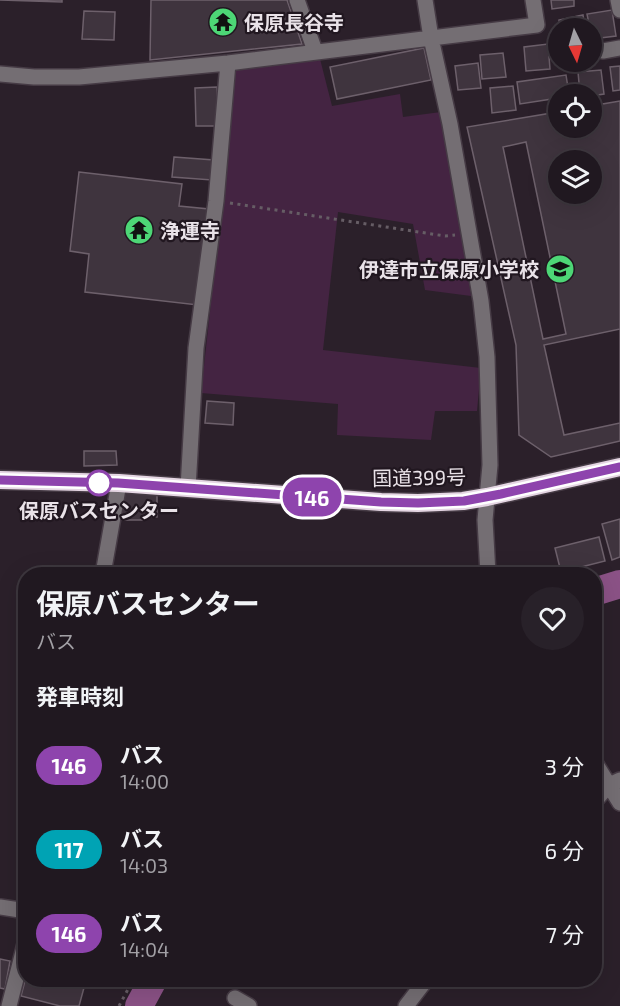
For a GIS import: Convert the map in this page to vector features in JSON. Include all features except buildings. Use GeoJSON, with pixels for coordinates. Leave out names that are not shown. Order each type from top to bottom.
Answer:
{"type":"FeatureCollection","features":[{"type":"Feature","properties":{"kind":"highway","name":"国道399号"},"geometry":{"type":"LineString","coordinates":[[0,480],[118,483],[409,503],[464,501],[620,467]]}},
{"type":"Feature","properties":{"kind":"street"},"geometry":{"type":"LineString","coordinates":[[297,0],[315,51]]}},
{"type":"Feature","properties":{"kind":"street"},"geometry":{"type":"LineString","coordinates":[[425,0],[450,124],[481,301],[487,357],[490,465],[485,520],[488,567]]}},
{"type":"Feature","properties":{"kind":"street"},"geometry":{"type":"LineString","coordinates":[[0,74],[79,77],[228,63],[537,25],[533,0]]}},
{"type":"Feature","properties":{"kind":"street"},"geometry":{"type":"LineString","coordinates":[[618,0],[620,10]]}},
{"type":"Feature","properties":{"kind":"street"},"geometry":{"type":"LineString","coordinates":[[603,51],[620,48]]}},
{"type":"Feature","properties":{"kind":"street"},"geometry":{"type":"LineString","coordinates":[[188,488],[196,348],[216,201],[228,63]]}},
{"type":"Feature","properties":{"kind":"street"},"geometry":{"type":"LineString","coordinates":[[104,567],[118,483]]}},
{"type":"Feature","properties":{"kind":"street"},"geometry":{"type":"LineString","coordinates":[[602,770],[614,783],[620,803]]}},
{"type":"Feature","properties":{"kind":"street"},"geometry":{"type":"LineString","coordinates":[[602,794],[614,783]]}},
{"type":"Feature","properties":{"kind":"street"},"geometry":{"type":"LineString","coordinates":[[0,906],[18,910]]}},
{"type":"Feature","properties":{"kind":"street"},"geometry":{"type":"LineString","coordinates":[[9,1006],[18,971]]}},
{"type":"Feature","properties":{"kind":"street"},"geometry":{"type":"LineString","coordinates":[[406,1006],[416,987]]}},
{"type":"Feature","properties":{"kind":"street"},"geometry":{"type":"LineString","coordinates":[[235,998],[249,1006]]}},
{"type":"Feature","properties":{"kind":"path"},"geometry":{"type":"LineString","coordinates":[[216,201],[445,236],[469,234]]}},
{"type":"Feature","properties":{"kind":"path"},"geometry":{"type":"LineString","coordinates":[[119,1006],[129,987]]}},
{"type":"Feature","properties":{"kind":"shaded area"},"geometry":{"type":"Polygon","coordinates":[[[319,55],[332,106],[400,94],[403,117],[441,112],[471,296],[425,290],[413,224],[338,212],[323,350],[481,368],[477,411],[435,411],[431,440],[337,435],[338,404],[201,393],[223,194],[232,68],[319,55]]]}},
{"type":"Feature","properties":{"kind":"waterway"},"geometry":{"type":"LineString","coordinates":[[602,590],[620,584]]}},
{"type":"Feature","properties":{"kind":"waterway"},"geometry":{"type":"LineString","coordinates":[[139,1006],[149,987]]}},
{"type":"Feature","properties":{"kind":"bus line","name":"146"},"geometry":{"type":"LineString","coordinates":[[0,480],[118,483],[418,503],[464,501],[487,497],[620,467]]}},
{"type":"Feature","properties":{"kind":"place","name":"保原長谷寺"},"geometry":{"type":"Point","coordinates":[223,22]}},
{"type":"Feature","properties":{"kind":"place","name":"浄運寺"},"geometry":{"type":"Point","coordinates":[139,230]}},
{"type":"Feature","properties":{"kind":"place","name":"伊達市立保原小学校"},"geometry":{"type":"Point","coordinates":[560,269]}},
{"type":"Feature","properties":{"kind":"place","name":"保原バスセンター"},"geometry":{"type":"Point","coordinates":[99,483]}}]}
